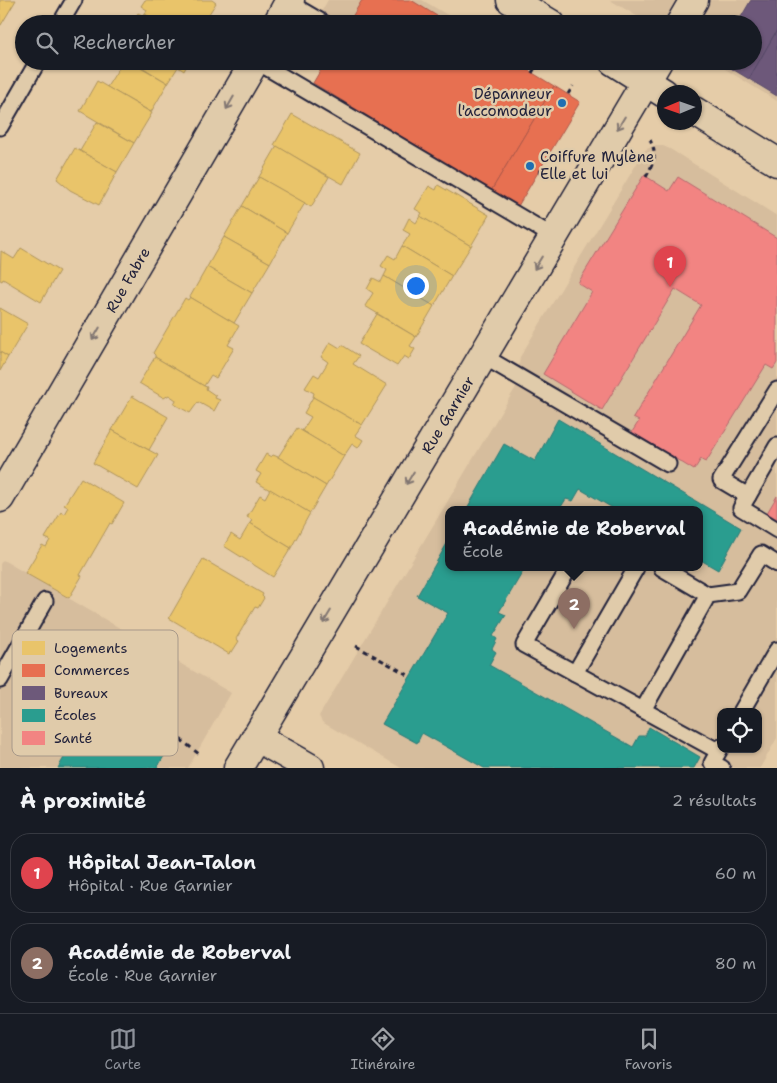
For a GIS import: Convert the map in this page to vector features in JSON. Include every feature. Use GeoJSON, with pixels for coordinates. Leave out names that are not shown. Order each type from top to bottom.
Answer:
{"type":"FeatureCollection","features":[{"type":"Feature","properties":{"kind":"street"},"geometry":{"type":"LineString","coordinates":[[511,0],[536,15]]}},
{"type":"Feature","properties":{"kind":"street"},"geometry":{"type":"LineString","coordinates":[[685,15],[694,0]]}},
{"type":"Feature","properties":{"kind":"street","name":"Rue Fabre"},"geometry":{"type":"LineString","coordinates":[[0,498],[250,70]]}},
{"type":"Feature","properties":{"kind":"street"},"geometry":{"type":"LineString","coordinates":[[636,70],[656,78]]}},
{"type":"Feature","properties":{"kind":"street","name":"Rue Garnier"},"geometry":{"type":"LineString","coordinates":[[238,768],[554,237],[656,78]]}},
{"type":"Feature","properties":{"kind":"street"},"geometry":{"type":"LineString","coordinates":[[702,116],[777,162]]}},
{"type":"Feature","properties":{"kind":"street"},"geometry":{"type":"LineString","coordinates":[[256,737],[310,768]]}},
{"type":"Feature","properties":{"kind":"lane"},"geometry":{"type":"LineString","coordinates":[[65,15],[74,0]]}},
{"type":"Feature","properties":{"kind":"lane"},"geometry":{"type":"LineString","coordinates":[[285,9],[301,15]]}},
{"type":"Feature","properties":{"kind":"lane"},"geometry":{"type":"LineString","coordinates":[[0,127],[33,70]]}},
{"type":"Feature","properties":{"kind":"lane"},"geometry":{"type":"LineString","coordinates":[[270,70],[554,237]]}},
{"type":"Feature","properties":{"kind":"lane"},"geometry":{"type":"LineString","coordinates":[[483,356],[668,464]]}},
{"type":"Feature","properties":{"kind":"lane"},"geometry":{"type":"LineString","coordinates":[[748,496],[721,480],[777,390]]}},
{"type":"Feature","properties":{"kind":"lane"},"geometry":{"type":"LineString","coordinates":[[777,446],[740,508],[777,530]]}},
{"type":"Feature","properties":{"kind":"lane"},"geometry":{"type":"LineString","coordinates":[[667,571],[708,595],[738,592],[761,554],[777,564]]}},
{"type":"Feature","properties":{"kind":"lane"},"geometry":{"type":"LineString","coordinates":[[567,571],[524,645],[643,710],[717,747]]}},
{"type":"Feature","properties":{"kind":"lane"},"geometry":{"type":"LineString","coordinates":[[575,673],[634,571]]}},
{"type":"Feature","properties":{"kind":"lane"},"geometry":{"type":"LineString","coordinates":[[643,710],[708,595]]}},
{"type":"Feature","properties":{"kind":"lane"},"geometry":{"type":"LineString","coordinates":[[28,630],[45,601]]}},
{"type":"Feature","properties":{"kind":"lane"},"geometry":{"type":"LineString","coordinates":[[743,708],[777,650]]}},
{"type":"Feature","properties":{"kind":"lane"},"geometry":{"type":"LineString","coordinates":[[0,680],[12,659]]}},
{"type":"Feature","properties":{"kind":"lane"},"geometry":{"type":"LineString","coordinates":[[718,753],[712,763],[722,768]]}},
{"type":"Feature","properties":{"kind":"path"},"geometry":{"type":"LineString","coordinates":[[568,94],[574,86]]}},
{"type":"Feature","properties":{"kind":"path"},"geometry":{"type":"LineString","coordinates":[[646,177],[655,153],[650,140]]}},
{"type":"Feature","properties":{"kind":"path"},"geometry":{"type":"LineString","coordinates":[[539,171],[546,174]]}},
{"type":"Feature","properties":{"kind":"path"},"geometry":{"type":"LineString","coordinates":[[356,646],[410,676]]}},
{"type":"Feature","properties":{"kind":"path"},"geometry":{"type":"LineString","coordinates":[[178,738],[200,754]]}},
{"type":"Feature","properties":{"kind":"shaded area"},"geometry":{"type":"Polygon","coordinates":[[[328,0],[422,0],[448,15],[319,15],[328,0]]]}},
{"type":"Feature","properties":{"kind":"shaded area"},"geometry":{"type":"Polygon","coordinates":[[[610,0],[777,0],[777,101],[727,70],[762,70],[762,15],[635,15],[610,0]]]}},
{"type":"Feature","properties":{"kind":"shaded area"},"geometry":{"type":"Polygon","coordinates":[[[653,146],[663,146],[670,149],[777,216],[777,738],[760,768],[401,768],[322,722],[319,716],[516,387],[520,357],[645,150],[653,146]]]}},
{"type":"Feature","properties":{"kind":"shaded area"},"geometry":{"type":"Polygon","coordinates":[[[3,560],[123,630],[12,630],[12,756],[178,756],[178,662],[231,693],[188,768],[0,768],[0,564],[3,560]]]}},
{"type":"Feature","properties":{"kind":"building: Logements"},"geometry":{"type":"Polygon","coordinates":[[[0,0],[16,0],[1,25],[0,25],[0,0]]]}},
{"type":"Feature","properties":{"kind":"building: Logements"},"geometry":{"type":"Polygon","coordinates":[[[145,0],[212,0],[216,3],[208,15],[147,15],[145,14],[147,10],[141,6],[145,0]]]}},
{"type":"Feature","properties":{"kind":"building: Logements"},"geometry":{"type":"Polygon","coordinates":[[[118,70],[146,70],[168,83],[151,112],[107,87],[118,70]]]}},
{"type":"Feature","properties":{"kind":"building: Logements"},"geometry":{"type":"Polygon","coordinates":[[[147,70],[176,70],[168,83],[147,70]]]}},
{"type":"Feature","properties":{"kind":"building: Logements"},"geometry":{"type":"Polygon","coordinates":[[[97,81],[152,113],[134,143],[80,111],[97,81]]]}},
{"type":"Feature","properties":{"kind":"building: Logements"},"geometry":{"type":"Polygon","coordinates":[[[292,114],[360,153],[343,184],[274,145],[292,114]]]}},
{"type":"Feature","properties":{"kind":"building: Logements"},"geometry":{"type":"Polygon","coordinates":[[[97,122],[134,143],[117,172],[80,151],[97,122]]]}},
{"type":"Feature","properties":{"kind":"building: Logements"},"geometry":{"type":"Polygon","coordinates":[[[277,146],[329,177],[311,207],[259,177],[277,146]]]}},
{"type":"Feature","properties":{"kind":"building: Logements"},"geometry":{"type":"Polygon","coordinates":[[[75,148],[117,172],[99,205],[70,190],[57,179],[75,148]]]}},
{"type":"Feature","properties":{"kind":"building: Logements"},"geometry":{"type":"Polygon","coordinates":[[[259,177],[305,203],[287,233],[242,206],[259,177]]]}},
{"type":"Feature","properties":{"kind":"building: Logements"},"geometry":{"type":"Polygon","coordinates":[[[438,185],[489,215],[471,246],[420,216],[422,213],[415,209],[429,186],[436,190],[438,185]]]}},
{"type":"Feature","properties":{"kind":"building: Logements"},"geometry":{"type":"Polygon","coordinates":[[[242,206],[287,233],[270,263],[224,237],[242,206]]]}},
{"type":"Feature","properties":{"kind":"building: Logements"},"geometry":{"type":"Polygon","coordinates":[[[420,216],[471,246],[452,276],[402,246],[410,234],[403,230],[409,218],[416,223],[420,216]]]}},
{"type":"Feature","properties":{"kind":"building: Logements"},"geometry":{"type":"Polygon","coordinates":[[[224,237],[270,263],[252,293],[207,267],[224,237]]]}},
{"type":"Feature","properties":{"kind":"building: Logements"},"geometry":{"type":"Polygon","coordinates":[[[402,246],[452,276],[434,306],[384,276],[387,270],[381,266],[388,255],[395,259],[402,246]]]}},
{"type":"Feature","properties":{"kind":"building: Logements"},"geometry":{"type":"Polygon","coordinates":[[[21,248],[59,271],[41,302],[3,279],[2,281],[0,280],[1,251],[14,259],[21,248]]]}},
{"type":"Feature","properties":{"kind":"building: Logements"},"geometry":{"type":"Polygon","coordinates":[[[207,267],[252,293],[234,323],[190,297],[207,267]]]}},
{"type":"Feature","properties":{"kind":"building: Logements"},"geometry":{"type":"Polygon","coordinates":[[[384,276],[434,306],[416,337],[365,306],[373,293],[367,289],[373,278],[381,282],[384,276]]]}},
{"type":"Feature","properties":{"kind":"building: Logements"},"geometry":{"type":"Polygon","coordinates":[[[190,297],[239,326],[228,345],[234,348],[216,378],[211,375],[204,386],[155,357],[153,353],[185,298],[188,300],[190,297]]]}},
{"type":"Feature","properties":{"kind":"building: Logements"},"geometry":{"type":"Polygon","coordinates":[[[0,308],[28,324],[8,357],[0,352],[0,308]]]}},
{"type":"Feature","properties":{"kind":"building: Logements"},"geometry":{"type":"Polygon","coordinates":[[[377,314],[416,337],[410,346],[415,349],[409,359],[404,356],[397,366],[359,344],[377,314]]]}},
{"type":"Feature","properties":{"kind":"building: Logements"},"geometry":{"type":"Polygon","coordinates":[[[330,342],[340,348],[342,345],[359,356],[353,364],[387,385],[362,425],[313,397],[314,393],[305,388],[314,374],[319,377],[328,362],[321,357],[330,342]]]}},
{"type":"Feature","properties":{"kind":"building: Logements"},"geometry":{"type":"Polygon","coordinates":[[[0,352],[8,357],[0,371],[0,352]]]}},
{"type":"Feature","properties":{"kind":"building: Logements"},"geometry":{"type":"Polygon","coordinates":[[[155,357],[207,387],[206,389],[216,396],[215,398],[220,400],[214,411],[198,402],[190,413],[174,404],[176,400],[169,395],[164,398],[139,383],[155,357]]]}},
{"type":"Feature","properties":{"kind":"building: Logements"},"geometry":{"type":"Polygon","coordinates":[[[132,396],[168,417],[149,450],[112,430],[132,396]]]}},
{"type":"Feature","properties":{"kind":"building: Logements"},"geometry":{"type":"Polygon","coordinates":[[[313,397],[362,425],[355,435],[363,440],[358,448],[352,444],[344,456],[302,431],[311,417],[304,413],[313,397]]]}},
{"type":"Feature","properties":{"kind":"building: Logements"},"geometry":{"type":"Polygon","coordinates":[[[297,428],[344,456],[326,486],[278,457],[297,428]]]}},
{"type":"Feature","properties":{"kind":"building: Logements"},"geometry":{"type":"Polygon","coordinates":[[[112,430],[158,455],[138,489],[93,463],[112,430]]]}},
{"type":"Feature","properties":{"kind":"building: Logements"},"geometry":{"type":"Polygon","coordinates":[[[266,454],[271,457],[273,455],[278,457],[326,486],[310,513],[256,482],[261,474],[256,471],[266,454]]]}},
{"type":"Feature","properties":{"kind":"building: Logements"},"geometry":{"type":"Polygon","coordinates":[[[81,478],[124,503],[112,524],[110,523],[69,598],[25,573],[42,545],[46,547],[50,540],[45,538],[61,512],[64,514],[68,507],[64,505],[81,478]]]}},
{"type":"Feature","properties":{"kind":"building: Logements"},"geometry":{"type":"Polygon","coordinates":[[[270,489],[310,513],[291,548],[250,523],[252,520],[247,517],[260,495],[265,498],[270,489]]]}},
{"type":"Feature","properties":{"kind":"building: Logements"},"geometry":{"type":"Polygon","coordinates":[[[250,523],[291,548],[273,577],[224,546],[231,534],[240,540],[250,523]]]}},
{"type":"Feature","properties":{"kind":"building: Logements"},"geometry":{"type":"Polygon","coordinates":[[[203,559],[263,594],[264,598],[258,608],[255,607],[236,639],[239,641],[229,654],[169,618],[203,559]]]}},
{"type":"Feature","properties":{"kind":"building: Commerces"},"geometry":{"type":"Polygon","coordinates":[[[362,0],[411,0],[435,15],[353,15],[362,0]]]}},
{"type":"Feature","properties":{"kind":"building: Commerces"},"geometry":{"type":"Polygon","coordinates":[[[321,70],[528,70],[554,86],[491,191],[313,83],[321,70]]]}},
{"type":"Feature","properties":{"kind":"building: Commerces"},"geometry":{"type":"Polygon","coordinates":[[[554,86],[580,102],[518,206],[491,191],[554,86]]]}},
{"type":"Feature","properties":{"kind":"building: Bureaux"},"geometry":{"type":"Polygon","coordinates":[[[751,0],[777,0],[777,30],[762,56],[762,15],[742,15],[751,0]]]}},
{"type":"Feature","properties":{"kind":"building: Bureaux"},"geometry":{"type":"Polygon","coordinates":[[[777,30],[777,96],[749,79],[754,70],[762,70],[762,56],[777,30]]]}},
{"type":"Feature","properties":{"kind":"building: Bureaux"},"geometry":{"type":"Polygon","coordinates":[[[734,70],[754,70],[749,79],[734,70]]]}},
{"type":"Feature","properties":{"kind":"building: Écoles"},"geometry":{"type":"Polygon","coordinates":[[[558,419],[741,528],[718,570],[703,561],[703,506],[609,506],[580,489],[573,501],[566,499],[562,506],[468,506],[504,444],[535,461],[558,419]]]}},
{"type":"Feature","properties":{"kind":"building: Écoles"},"geometry":{"type":"Polygon","coordinates":[[[445,547],[445,571],[523,571],[499,612],[506,615],[493,636],[497,639],[492,649],[496,652],[489,665],[633,747],[639,736],[645,736],[649,727],[700,757],[694,768],[484,768],[422,733],[417,743],[382,724],[448,613],[417,596],[445,547]]]}},
{"type":"Feature","properties":{"kind":"building: Écoles"},"geometry":{"type":"Polygon","coordinates":[[[65,756],[164,756],[157,768],[58,768],[65,756]]]}},
{"type":"Feature","properties":{"kind":"building: Santé"},"geometry":{"type":"Polygon","coordinates":[[[644,175],[669,191],[678,177],[777,238],[777,363],[773,369],[766,365],[706,462],[701,459],[694,470],[632,432],[639,421],[633,418],[701,305],[675,289],[602,410],[543,374],[592,292],[578,283],[644,175]]]}},
{"type":"Feature","properties":{"kind":"building: Santé"},"geometry":{"type":"Polygon","coordinates":[[[777,496],[777,519],[767,513],[777,496]]]}},
{"type":"Feature","properties":{"kind":"place","name":"Dépanneur l'accomodeur"},"geometry":{"type":"Point","coordinates":[562,103]}},
{"type":"Feature","properties":{"kind":"place","name":"Coiffure Mylène Elle et lui"},"geometry":{"type":"Point","coordinates":[530,166]}},
{"type":"Feature","properties":{"kind":"place","name":"Hôpital Jean-Talon"},"geometry":{"type":"Point","coordinates":[670,287]}},
{"type":"Feature","properties":{"kind":"place","name":"Académie de Roberval"},"geometry":{"type":"Point","coordinates":[574,629]}}]}
